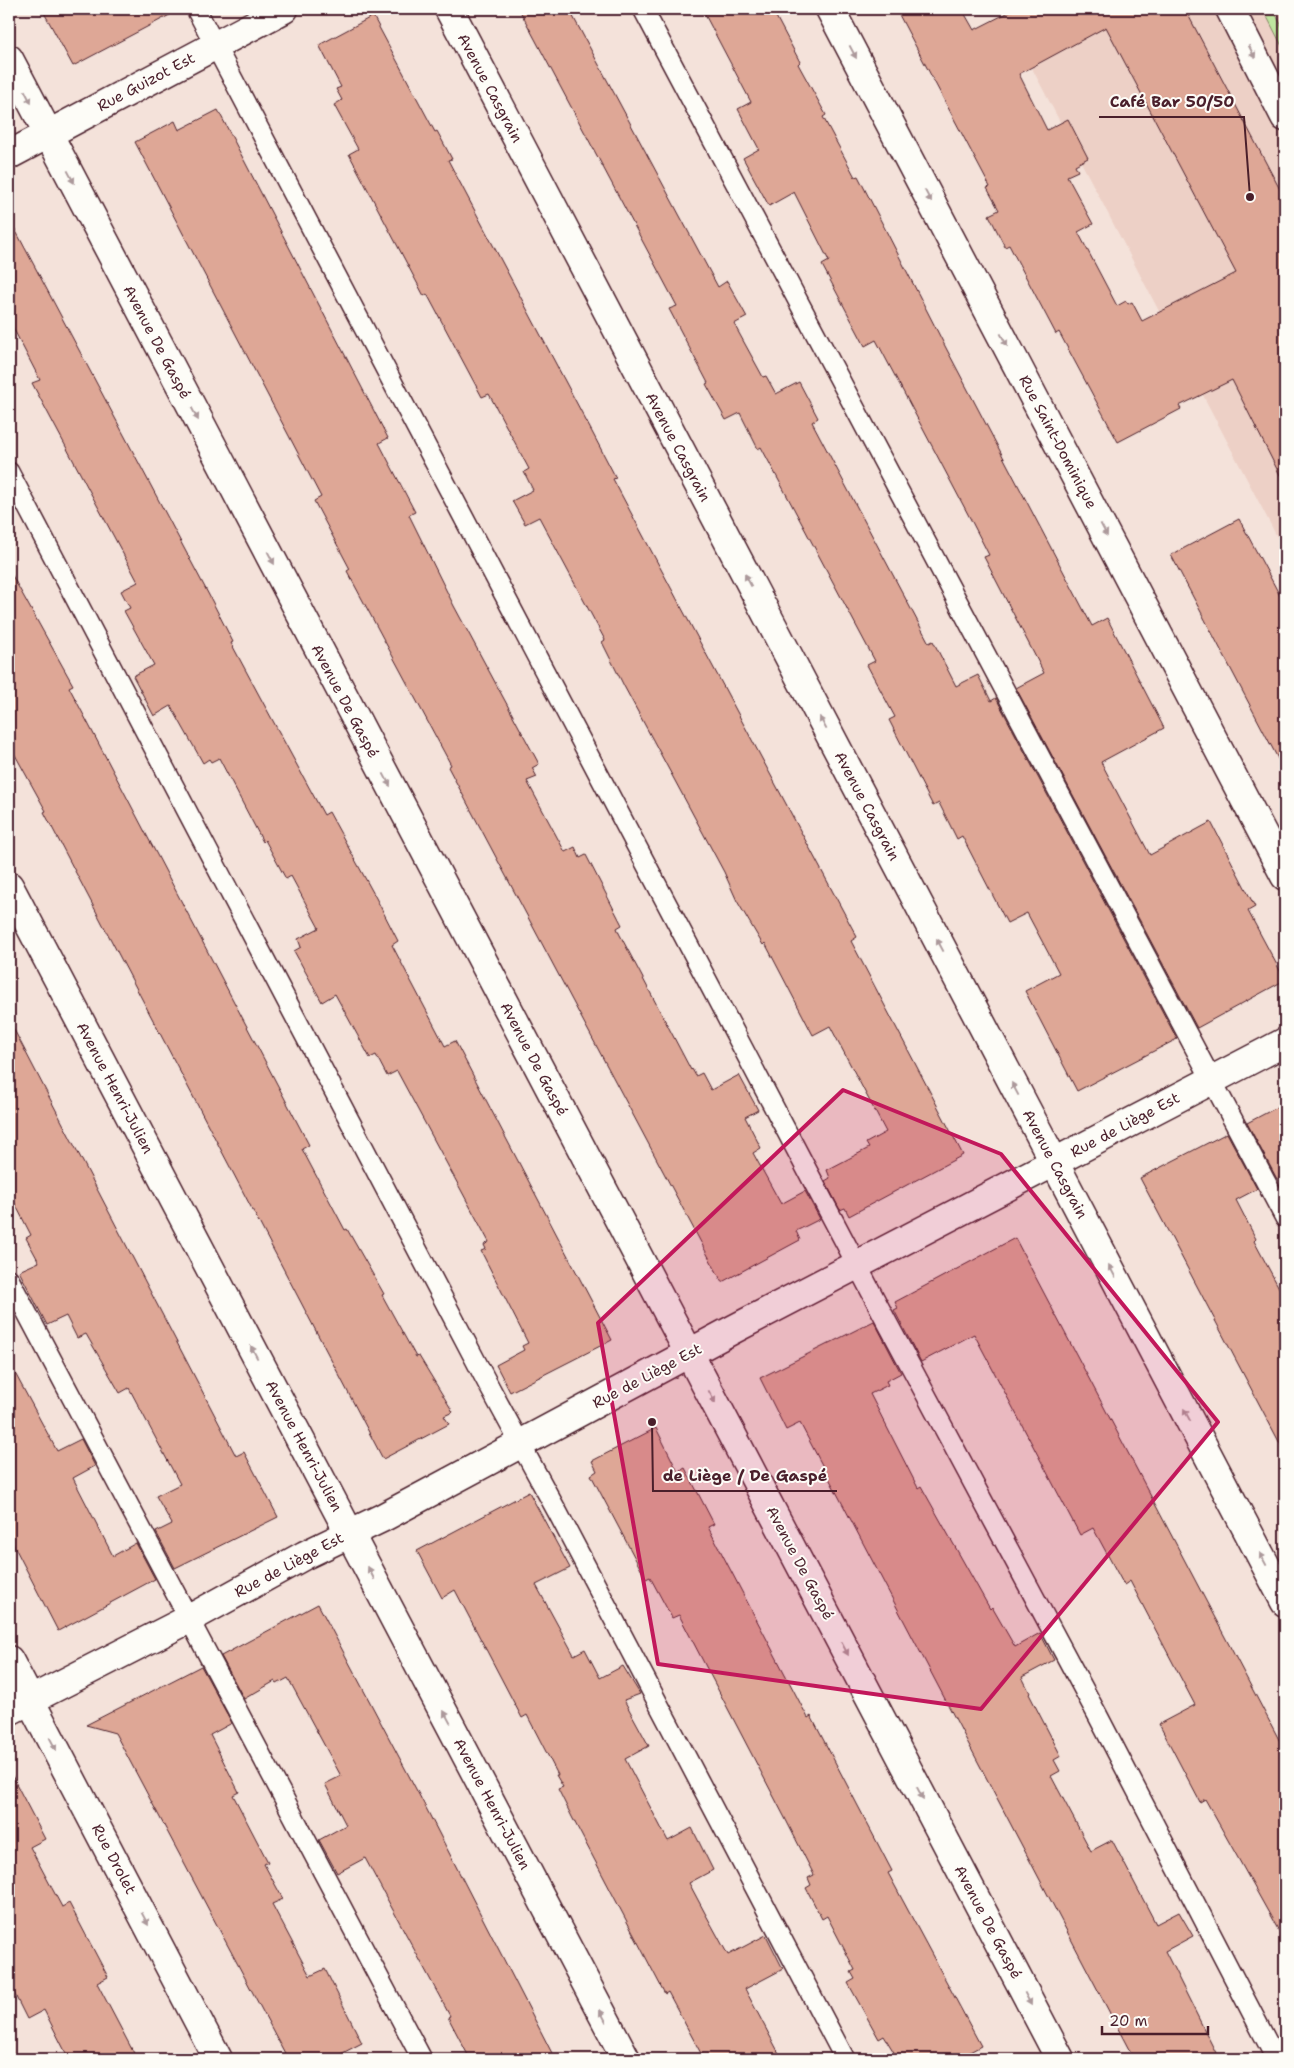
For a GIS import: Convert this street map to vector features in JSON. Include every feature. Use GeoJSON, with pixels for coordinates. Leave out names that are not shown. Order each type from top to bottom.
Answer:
{"type":"FeatureCollection","features":[{"type":"Feature","properties":{"kind":"street","name":"Rue Guizot Est"},"geometry":{"type":"LineString","coordinates":[[9,155],[284,9]]}},
{"type":"Feature","properties":{"kind":"street","name":"Avenue Casgrain"},"geometry":{"type":"LineString","coordinates":[[449,9],[1285,1602]]}},
{"type":"Feature","properties":{"kind":"street","name":"Rue Saint-Dominique"},"geometry":{"type":"LineString","coordinates":[[830,9],[1285,876]]}},
{"type":"Feature","properties":{"kind":"street"},"geometry":{"type":"LineString","coordinates":[[1230,9],[1285,117]]}},
{"type":"Feature","properties":{"kind":"street","name":"Avenue De Gaspé"},"geometry":{"type":"LineString","coordinates":[[9,59],[1060,2059]]}},
{"type":"Feature","properties":{"kind":"street","name":"Avenue Henri-Julien"},"geometry":{"type":"LineString","coordinates":[[9,886],[626,2059]]}},
{"type":"Feature","properties":{"kind":"street","name":"Rue de Liège Est"},"geometry":{"type":"LineString","coordinates":[[20,1706],[1285,1042]]}},
{"type":"Feature","properties":{"kind":"street","name":"Rue Drolet"},"geometry":{"type":"LineString","coordinates":[[9,1660],[20,1706],[218,2059]]}},
{"type":"Feature","properties":{"kind":"lane"},"geometry":{"type":"LineString","coordinates":[[196,9],[1098,1716],[1276,2059]]}},
{"type":"Feature","properties":{"kind":"lane"},"geometry":{"type":"LineString","coordinates":[[643,9],[1285,1218]]}},
{"type":"Feature","properties":{"kind":"lane"},"geometry":{"type":"LineString","coordinates":[[9,472],[845,2059]]}},
{"type":"Feature","properties":{"kind":"lane"},"geometry":{"type":"LineString","coordinates":[[9,1278],[422,2059]]}},
{"type":"Feature","properties":{"kind":"highlighted area"},"geometry":{"type":"Polygon","coordinates":[[[843,1090],[1001,1154],[1218,1422],[981,1709],[658,1664],[598,1323],[843,1090]]]}},
{"type":"Feature","properties":{"kind":"shaded area"},"geometry":{"type":"Polygon","coordinates":[[[1001,9],[1285,9],[1285,552],[1001,9]]]}},
{"type":"Feature","properties":{"kind":"green space"},"geometry":{"type":"Polygon","coordinates":[[[1263,9],[1273,9],[1285,32],[1285,52],[1263,9]]]}},
{"type":"Feature","properties":{"kind":"building"},"geometry":{"type":"Polygon","coordinates":[[[42,9],[181,9],[73,66],[42,9]]]}},
{"type":"Feature","properties":{"kind":"building"},"geometry":{"type":"Polygon","coordinates":[[[519,9],[569,9],[718,287],[727,281],[747,317],[734,324],[763,377],[766,376],[776,394],[799,382],[818,418],[812,422],[929,643],[933,641],[956,686],[978,675],[991,701],[996,698],[1177,1039],[1077,1091],[1025,991],[1059,973],[1027,913],[1007,923],[962,836],[957,839],[939,803],[933,806],[889,720],[895,717],[867,665],[875,661],[761,447],[758,449],[740,413],[726,420],[706,384],[708,383],[669,309],[677,306],[519,9]]]}},
{"type":"Feature","properties":{"kind":"building"},"geometry":{"type":"Polygon","coordinates":[[[702,9],[772,9],[800,62],[798,64],[826,115],[823,117],[855,177],[858,176],[1092,626],[1107,618],[1164,728],[1101,762],[1150,855],[1211,822],[1255,907],[1248,911],[1285,980],[1197,1028],[1016,688],[1044,673],[984,557],[989,555],[970,518],[876,340],[865,346],[822,265],[829,261],[794,192],[769,206],[743,158],[759,149],[738,109],[751,102],[702,9]]]}},
{"type":"Feature","properties":{"kind":"building"},"geometry":{"type":"Polygon","coordinates":[[[896,9],[962,9],[974,30],[1015,9],[1185,9],[1285,199],[1285,485],[1232,380],[1179,406],[1181,409],[1118,442],[1059,332],[1056,334],[1009,245],[1005,247],[989,215],[999,210],[987,188],[990,187],[896,9]],[[1106,27],[1019,74],[1047,130],[1068,119],[1088,158],[1075,165],[1078,171],[1067,176],[1093,224],[1078,232],[1117,306],[1126,301],[1128,304],[1132,302],[1142,321],[1236,273],[1106,27]]]}},
{"type":"Feature","properties":{"kind":"building"},"geometry":{"type":"Polygon","coordinates":[[[373,16],[435,132],[437,131],[452,159],[448,160],[616,478],[613,479],[857,937],[851,941],[963,1155],[849,1216],[845,1208],[840,1210],[825,1181],[830,1178],[827,1170],[869,1148],[866,1143],[886,1132],[830,1026],[813,1035],[765,943],[763,945],[737,901],[724,872],[624,686],[602,642],[605,640],[539,517],[525,524],[512,501],[533,490],[524,472],[529,469],[489,394],[482,397],[427,294],[424,296],[349,154],[358,149],[334,105],[342,100],[336,89],[341,87],[319,45],[373,16]]]}},
{"type":"Feature","properties":{"kind":"building"},"geometry":{"type":"Polygon","coordinates":[[[218,110],[388,438],[379,443],[415,512],[409,515],[454,606],[539,764],[532,768],[537,777],[527,781],[565,852],[575,847],[580,858],[586,855],[622,925],[617,928],[619,933],[691,1070],[696,1076],[702,1073],[711,1090],[739,1075],[758,1110],[745,1117],[761,1148],[753,1153],[781,1204],[805,1191],[820,1219],[796,1231],[800,1240],[722,1282],[448,767],[451,765],[347,571],[350,569],[314,501],[321,497],[135,142],[175,121],[179,130],[218,110]]]}},
{"type":"Feature","properties":{"kind":"building"},"geometry":{"type":"Polygon","coordinates":[[[9,218],[211,599],[233,642],[231,643],[260,697],[324,815],[329,812],[376,898],[398,941],[392,945],[445,1046],[455,1041],[612,1340],[510,1392],[496,1365],[524,1350],[522,1346],[528,1343],[481,1251],[486,1249],[484,1245],[489,1242],[397,1071],[387,1076],[376,1055],[370,1058],[335,994],[322,1002],[294,951],[301,947],[298,939],[319,928],[291,876],[286,879],[265,840],[263,842],[219,758],[211,762],[209,759],[203,763],[171,706],[154,716],[133,676],[154,665],[124,611],[130,608],[121,591],[138,582],[32,383],[40,380],[9,320],[9,218]]]}},
{"type":"Feature","properties":{"kind":"building"},"geometry":{"type":"Polygon","coordinates":[[[1239,519],[1285,605],[1285,772],[1171,555],[1239,519]]]}},
{"type":"Feature","properties":{"kind":"building"},"geometry":{"type":"Polygon","coordinates":[[[9,570],[73,685],[69,687],[309,1145],[302,1149],[345,1230],[347,1229],[384,1294],[382,1295],[416,1357],[419,1356],[453,1412],[444,1416],[449,1424],[383,1459],[44,812],[46,811],[9,744],[9,570]]]}},
{"type":"Feature","properties":{"kind":"building"},"geometry":{"type":"Polygon","coordinates":[[[9,1020],[236,1456],[244,1452],[278,1517],[175,1568],[156,1532],[172,1524],[156,1496],[180,1484],[129,1388],[120,1393],[86,1334],[77,1338],[66,1316],[47,1325],[19,1271],[39,1262],[26,1238],[31,1235],[9,1192],[9,1020]]]}},
{"type":"Feature","properties":{"kind":"building"},"geometry":{"type":"Polygon","coordinates":[[[1285,1103],[1285,1174],[1277,1179],[1247,1123],[1285,1103]]]}},
{"type":"Feature","properties":{"kind":"building"},"geometry":{"type":"Polygon","coordinates":[[[1227,1133],[1257,1189],[1236,1200],[1256,1239],[1254,1241],[1285,1299],[1285,1453],[1140,1178],[1227,1133]]]}},
{"type":"Feature","properties":{"kind":"building"},"geometry":{"type":"Polygon","coordinates":[[[1015,1238],[1285,1751],[1285,1942],[1205,1799],[1200,1802],[1159,1724],[1195,1705],[1130,1581],[1124,1585],[1093,1528],[1080,1535],[974,1334],[921,1362],[894,1310],[898,1308],[895,1302],[1015,1238]]]}},
{"type":"Feature","properties":{"kind":"building"},"geometry":{"type":"Polygon","coordinates":[[[874,1321],[901,1373],[886,1381],[888,1385],[870,1394],[918,1488],[921,1486],[990,1609],[992,1607],[1015,1647],[1040,1633],[1054,1660],[1022,1677],[1061,1756],[1054,1760],[1060,1771],[1051,1776],[1091,1851],[1112,1840],[1156,1924],[1179,1912],[1193,1936],[1165,1951],[1219,2059],[1134,2059],[800,1423],[786,1430],[760,1378],[874,1321]]]}},
{"type":"Feature","properties":{"kind":"building"},"geometry":{"type":"Polygon","coordinates":[[[9,1362],[57,1451],[81,1439],[95,1466],[73,1478],[113,1556],[136,1543],[155,1579],[58,1631],[9,1536],[9,1362]]]}},
{"type":"Feature","properties":{"kind":"building"},"geometry":{"type":"Polygon","coordinates":[[[656,1428],[678,1472],[685,1468],[714,1524],[708,1527],[808,1718],[811,1716],[892,1871],[888,1873],[981,2046],[957,2059],[898,2059],[884,2036],[879,2039],[848,1983],[855,1979],[851,1972],[855,1970],[827,1916],[822,1919],[806,1888],[811,1885],[808,1878],[814,1875],[785,1818],[679,1615],[672,1618],[650,1577],[646,1579],[591,1475],[597,1471],[592,1461],[656,1428]]]}},
{"type":"Feature","properties":{"kind":"building"},"geometry":{"type":"Polygon","coordinates":[[[529,1492],[570,1568],[536,1585],[574,1655],[585,1649],[600,1678],[623,1666],[640,1694],[624,1700],[649,1746],[625,1759],[668,1841],[692,1828],[713,1870],[689,1883],[706,1915],[728,1955],[766,1935],[783,1969],[745,1989],[782,2059],[704,2059],[668,1992],[665,1994],[572,1817],[558,1789],[563,1787],[556,1775],[558,1775],[527,1715],[522,1718],[455,1590],[442,1598],[417,1551],[529,1492]]]}},
{"type":"Feature","properties":{"kind":"building"},"geometry":{"type":"Polygon","coordinates":[[[318,1604],[425,1806],[555,2059],[470,2059],[448,2017],[450,2016],[365,1858],[337,1873],[319,1840],[346,1825],[325,1784],[341,1776],[288,1678],[277,1684],[275,1681],[244,1699],[221,1656],[318,1604]]]}},
{"type":"Feature","properties":{"kind":"building"},"geometry":{"type":"Polygon","coordinates":[[[201,1666],[232,1723],[210,1735],[239,1792],[233,1795],[268,1862],[264,1864],[283,1899],[272,1904],[310,1976],[325,1969],[362,2043],[331,2059],[288,2059],[115,1733],[86,1725],[201,1666]]]}},
{"type":"Feature","properties":{"kind":"building"},"geometry":{"type":"Polygon","coordinates":[[[9,1770],[45,1839],[30,1847],[62,1907],[69,1903],[108,1977],[97,1983],[137,2059],[69,2059],[44,2010],[27,2019],[9,1983],[9,1770]]]}},
{"type":"Feature","properties":{"kind":"place","name":"Café Bar 50/50"},"geometry":{"type":"Point","coordinates":[1250,197]}},
{"type":"Feature","properties":{"kind":"place","name":"de Liège / De Gaspé"},"geometry":{"type":"Point","coordinates":[652,1422]}}]}
